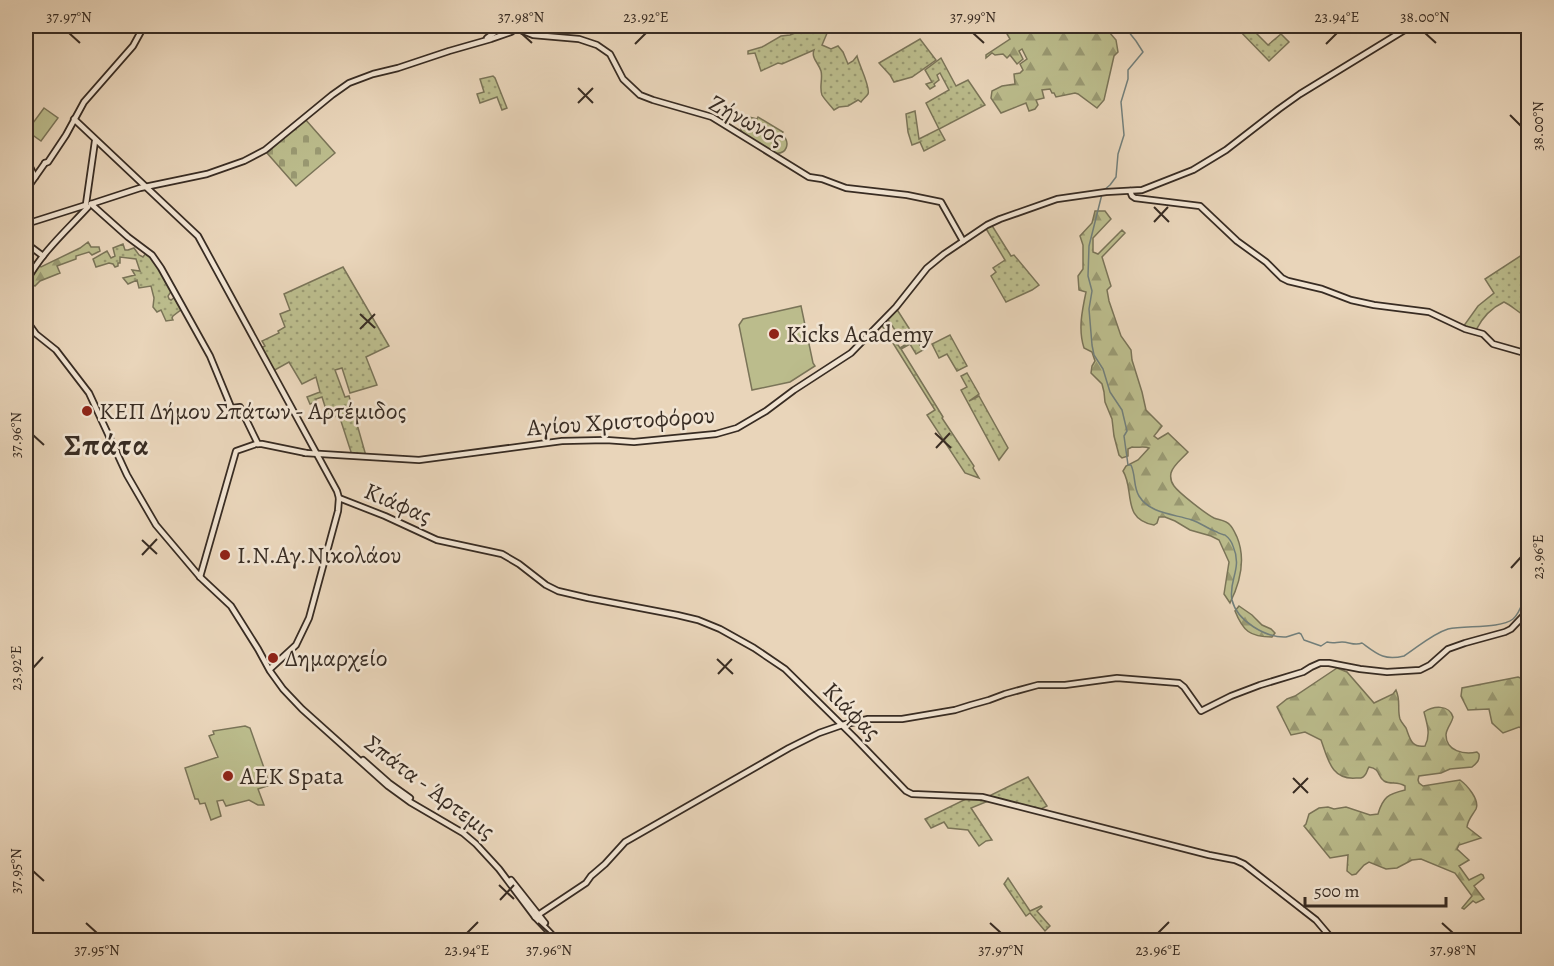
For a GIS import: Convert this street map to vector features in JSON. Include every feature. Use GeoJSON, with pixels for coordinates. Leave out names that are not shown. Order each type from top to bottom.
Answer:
{"type":"FeatureCollection","features":[{"type":"Feature","properties":{"kind":"street"},"geometry":{"type":"LineString","coordinates":[[26,190],[59,145],[84,102],[134,46],[144,26]]}},
{"type":"Feature","properties":{"kind":"street"},"geometry":{"type":"LineString","coordinates":[[476,43],[507,26]]}},
{"type":"Feature","properties":{"kind":"street"},"geometry":{"type":"LineString","coordinates":[[26,224],[115,195],[211,175],[255,159],[332,95],[352,82],[498,36],[515,26]]}},
{"type":"Feature","properties":{"kind":"street","name":"Ζήνωνος"},"geometry":{"type":"LineString","coordinates":[[515,26],[533,35],[579,39],[597,45],[611,55],[623,79],[640,95],[712,117],[810,177],[846,188],[908,195],[941,202],[963,241]]}},
{"type":"Feature","properties":{"kind":"street","name":"Αγίου Χριστοφόρου"},"geometry":{"type":"LineString","coordinates":[[258,444],[316,454],[419,460],[562,441],[634,442],[729,431],[757,417],[851,353],[896,308],[927,268],[987,225],[1057,199],[1104,192],[1130,191],[1151,187],[1179,176],[1216,157],[1300,94],[1411,26]]}},
{"type":"Feature","properties":{"kind":"street"},"geometry":{"type":"LineString","coordinates":[[74,120],[198,236],[335,491],[337,502],[308,617],[295,645],[271,667]]}},
{"type":"Feature","properties":{"kind":"street"},"geometry":{"type":"LineString","coordinates":[[74,120],[196,238],[335,486],[339,498],[338,511],[311,615],[297,644],[271,667]]}},
{"type":"Feature","properties":{"kind":"street"},"geometry":{"type":"LineString","coordinates":[[26,282],[43,256],[88,205],[95,141]]}},
{"type":"Feature","properties":{"kind":"street"},"geometry":{"type":"LineString","coordinates":[[26,159],[35,177]]}},
{"type":"Feature","properties":{"kind":"street"},"geometry":{"type":"LineString","coordinates":[[1130,191],[1135,198],[1200,206],[1237,241],[1288,281],[1322,289],[1351,300],[1429,312],[1465,329],[1483,334],[1491,344],[1528,354]]}},
{"type":"Feature","properties":{"kind":"street"},"geometry":{"type":"LineString","coordinates":[[88,205],[152,255],[210,356],[231,407],[240,407],[258,444],[239,449],[235,453],[200,577]]}},
{"type":"Feature","properties":{"kind":"street"},"geometry":{"type":"LineString","coordinates":[[26,240],[43,256]]}},
{"type":"Feature","properties":{"kind":"street","name":"Σπάτα - Άρτεμις"},"geometry":{"type":"LineString","coordinates":[[26,320],[33,331],[56,350],[89,393],[125,470],[156,525],[200,577],[233,608],[286,689],[386,780],[412,800],[459,827],[475,840],[507,874],[537,917]]}},
{"type":"Feature","properties":{"kind":"street"},"geometry":{"type":"LineString","coordinates":[[305,452],[310,445]]}},
{"type":"Feature","properties":{"kind":"street","name":"Κιάφας"},"geometry":{"type":"LineString","coordinates":[[339,498],[437,540],[502,554],[558,591],[677,615],[720,629],[785,669],[842,724],[901,788],[909,793],[982,797],[1235,860],[1244,864],[1313,917],[1333,940]]}},
{"type":"Feature","properties":{"kind":"street"},"geometry":{"type":"LineString","coordinates":[[559,940],[537,917],[586,884],[593,873],[605,864],[625,842],[789,748],[842,724],[863,720],[902,719],[955,711],[1038,685],[1065,685],[1117,678],[1179,683],[1201,711],[1231,696],[1300,673],[1320,663],[1387,672],[1420,670],[1430,665],[1448,649],[1511,629],[1528,611]]}},
{"type":"Feature","properties":{"kind":"street","name":"Σπάτα - Άρτεμις"},"geometry":{"type":"LineString","coordinates":[[271,667],[280,685],[294,702],[371,772],[402,796],[468,837],[499,869],[537,917]]}},
{"type":"Feature","properties":{"kind":"street"},"geometry":{"type":"LineString","coordinates":[[371,772],[372,780]]}},
{"type":"Feature","properties":{"kind":"green space"},"geometry":{"type":"Polygon","coordinates":[[[1017,26],[1104,26],[1116,40],[1118,52],[1114,56],[1104,100],[1097,108],[1078,94],[1056,97],[1050,89],[1042,90],[1044,98],[1036,100],[1038,105],[1035,109],[1029,111],[1026,103],[1001,113],[991,98],[992,91],[1002,86],[1015,84],[1014,74],[1023,70],[1020,64],[1027,59],[1022,49],[1019,51],[1023,59],[1017,64],[1010,55],[1007,58],[1003,54],[992,53],[986,58],[986,55],[1010,39],[1007,34],[1017,26]]]}},
{"type":"Feature","properties":{"kind":"green space"},"geometry":{"type":"Polygon","coordinates":[[[1235,26],[1249,26],[1268,45],[1281,34],[1289,42],[1269,61],[1235,26]]]}},
{"type":"Feature","properties":{"kind":"green space"},"geometry":{"type":"Polygon","coordinates":[[[805,29],[828,31],[822,45],[831,49],[838,46],[848,64],[857,56],[868,91],[861,102],[858,100],[834,110],[822,95],[820,68],[814,58],[814,50],[761,71],[755,53],[748,54],[748,51],[762,47],[781,36],[805,29]]]}},
{"type":"Feature","properties":{"kind":"green space"},"geometry":{"type":"Polygon","coordinates":[[[920,39],[936,60],[912,77],[894,82],[879,63],[920,39]]]}},
{"type":"Feature","properties":{"kind":"green space"},"geometry":{"type":"Polygon","coordinates":[[[941,58],[956,86],[968,80],[985,105],[939,129],[926,103],[949,90],[940,73],[937,75],[939,80],[930,89],[926,84],[932,82],[925,70],[941,58]]]}},
{"type":"Feature","properties":{"kind":"green space"},"geometry":{"type":"Polygon","coordinates":[[[493,76],[507,108],[502,110],[497,97],[480,103],[477,94],[484,92],[480,79],[493,76]]]}},
{"type":"Feature","properties":{"kind":"green space"},"geometry":{"type":"Polygon","coordinates":[[[44,108],[58,118],[41,141],[27,131],[44,108]]]}},
{"type":"Feature","properties":{"kind":"green space"},"geometry":{"type":"Polygon","coordinates":[[[915,111],[919,139],[939,129],[945,140],[924,151],[920,142],[912,145],[906,114],[915,111]]]}},
{"type":"Feature","properties":{"kind":"green space"},"geometry":{"type":"Polygon","coordinates":[[[749,117],[757,119],[758,117],[783,132],[787,144],[785,150],[774,153],[742,133],[741,123],[749,117]]]}},
{"type":"Feature","properties":{"kind":"green space"},"geometry":{"type":"Polygon","coordinates":[[[305,119],[335,153],[296,186],[267,153],[305,119]]]}},
{"type":"Feature","properties":{"kind":"green space"},"geometry":{"type":"Polygon","coordinates":[[[1095,211],[1105,211],[1111,219],[1093,238],[1093,252],[1098,254],[1122,230],[1125,233],[1102,257],[1111,286],[1107,290],[1109,301],[1121,336],[1131,350],[1146,410],[1162,426],[1154,436],[1158,439],[1168,433],[1188,452],[1172,470],[1172,483],[1205,512],[1228,523],[1240,545],[1241,571],[1230,603],[1224,594],[1229,562],[1219,540],[1190,530],[1165,517],[1159,517],[1154,525],[1144,522],[1133,510],[1123,471],[1149,448],[1132,447],[1128,449],[1128,456],[1122,458],[1119,455],[1102,384],[1091,373],[1095,361],[1092,352],[1084,348],[1081,334],[1086,292],[1079,290],[1078,276],[1083,269],[1083,245],[1080,236],[1092,223],[1095,211]]]}},
{"type":"Feature","properties":{"kind":"green space"},"geometry":{"type":"Polygon","coordinates":[[[991,224],[1011,256],[1014,255],[1039,285],[1006,302],[991,276],[996,272],[993,268],[1005,260],[985,227],[991,224]]]}},
{"type":"Feature","properties":{"kind":"green space"},"geometry":{"type":"Polygon","coordinates":[[[88,242],[91,247],[99,247],[100,251],[92,255],[89,252],[76,256],[76,259],[57,266],[60,273],[40,281],[35,286],[29,282],[29,278],[38,265],[41,267],[88,242]]]}},
{"type":"Feature","properties":{"kind":"green space"},"geometry":{"type":"Polygon","coordinates":[[[123,244],[125,250],[134,248],[143,257],[146,253],[161,270],[172,290],[168,296],[169,299],[175,297],[182,309],[173,316],[173,320],[166,321],[161,310],[157,312],[153,307],[154,298],[151,286],[139,288],[137,280],[128,284],[123,278],[135,275],[132,270],[140,271],[136,259],[120,257],[118,266],[115,267],[109,263],[96,267],[93,259],[107,251],[111,258],[115,256],[113,248],[123,244]]]}},
{"type":"Feature","properties":{"kind":"green space"},"geometry":{"type":"Polygon","coordinates":[[[1528,251],[1528,317],[1504,302],[1487,314],[1476,330],[1463,327],[1478,306],[1494,293],[1485,279],[1528,251]]]}},
{"type":"Feature","properties":{"kind":"green space"},"geometry":{"type":"Polygon","coordinates":[[[343,267],[389,346],[366,357],[377,385],[350,393],[342,368],[335,370],[345,397],[349,396],[366,456],[352,455],[339,415],[329,419],[322,397],[310,404],[307,397],[320,392],[316,377],[302,384],[289,362],[273,371],[261,348],[265,346],[262,341],[279,333],[278,331],[285,327],[280,314],[290,310],[284,294],[343,267]]]}},
{"type":"Feature","properties":{"kind":"green space"},"geometry":{"type":"Polygon","coordinates":[[[801,306],[815,366],[790,382],[752,390],[739,325],[743,319],[801,306]]]}},
{"type":"Feature","properties":{"kind":"green space"},"geometry":{"type":"Polygon","coordinates":[[[896,308],[923,350],[916,354],[910,344],[901,349],[974,466],[979,478],[965,473],[927,415],[935,410],[881,324],[883,322],[900,348],[905,345],[887,318],[896,308]]]}},
{"type":"Feature","properties":{"kind":"green space"},"geometry":{"type":"Polygon","coordinates":[[[950,335],[967,366],[957,371],[947,354],[939,358],[932,344],[950,335]]]}},
{"type":"Feature","properties":{"kind":"green space"},"geometry":{"type":"Polygon","coordinates":[[[967,373],[979,394],[969,401],[979,396],[1008,448],[999,460],[961,390],[967,387],[961,376],[967,373]]]}},
{"type":"Feature","properties":{"kind":"green space"},"geometry":{"type":"Polygon","coordinates":[[[1239,606],[1262,625],[1271,629],[1275,633],[1272,637],[1258,636],[1248,632],[1235,611],[1239,606]]]}},
{"type":"Feature","properties":{"kind":"green space"},"geometry":{"type":"Polygon","coordinates":[[[1337,668],[1347,672],[1374,703],[1393,694],[1396,690],[1400,719],[1414,744],[1425,746],[1427,742],[1428,729],[1424,712],[1440,707],[1448,710],[1453,717],[1446,733],[1449,745],[1457,751],[1479,754],[1478,761],[1472,767],[1419,776],[1418,780],[1423,786],[1460,780],[1475,797],[1476,809],[1467,827],[1481,838],[1459,845],[1457,849],[1469,860],[1459,866],[1469,880],[1483,875],[1484,878],[1474,886],[1484,899],[1476,903],[1473,901],[1464,909],[1462,908],[1472,896],[1455,873],[1421,859],[1412,860],[1397,868],[1386,869],[1369,862],[1352,875],[1347,871],[1348,855],[1330,858],[1304,826],[1309,814],[1319,808],[1346,807],[1370,815],[1378,814],[1387,797],[1405,790],[1405,786],[1384,781],[1375,769],[1369,767],[1362,778],[1341,776],[1332,767],[1321,740],[1305,732],[1291,735],[1277,707],[1337,668]]]}},
{"type":"Feature","properties":{"kind":"green space"},"geometry":{"type":"Polygon","coordinates":[[[1518,677],[1528,681],[1528,731],[1519,727],[1503,733],[1492,723],[1489,709],[1468,710],[1461,696],[1462,688],[1518,677]]]}},
{"type":"Feature","properties":{"kind":"green space","name":"AEK Spata"},"geometry":{"type":"Polygon","coordinates":[[[245,726],[250,728],[270,785],[258,789],[264,805],[258,805],[249,800],[226,806],[223,800],[217,801],[221,816],[211,820],[205,803],[200,804],[198,799],[195,799],[185,768],[218,757],[209,736],[214,734],[213,731],[245,726]]]}},
{"type":"Feature","properties":{"kind":"green space"},"geometry":{"type":"Polygon","coordinates":[[[1028,777],[1047,806],[1039,810],[987,797],[1028,777]]]}},
{"type":"Feature","properties":{"kind":"green space"},"geometry":{"type":"Polygon","coordinates":[[[970,797],[987,799],[988,801],[971,808],[992,840],[979,846],[968,830],[948,828],[944,822],[931,828],[925,819],[970,797]]]}},
{"type":"Feature","properties":{"kind":"green space"},"geometry":{"type":"Polygon","coordinates":[[[1008,878],[1030,911],[1042,907],[1037,911],[1050,926],[1045,931],[1030,913],[1026,916],[1004,884],[1008,878]]]}},
{"type":"Feature","properties":{"kind":"waterway"},"geometry":{"type":"LineString","coordinates":[[1124,26],[1143,52],[1128,70],[1128,79],[1121,102],[1124,135],[1118,154],[1116,177],[1102,194],[1089,246],[1088,276],[1092,291],[1089,309],[1094,355],[1103,369],[1110,392],[1122,410],[1127,431],[1124,436],[1128,465],[1131,465],[1133,469],[1139,496],[1156,510],[1195,521],[1228,538],[1236,554],[1231,593],[1235,608],[1253,627],[1278,637],[1299,633],[1304,640],[1321,646],[1327,642],[1362,643],[1381,656],[1391,658],[1404,656],[1442,631],[1491,626],[1513,619],[1528,590]]}},
{"type":"Feature","properties":{"kind":"place","name":"Kicks Academy"},"geometry":{"type":"Point","coordinates":[774,334]}},
{"type":"Feature","properties":{"kind":"place","name":"ΚΕΠ Δήμου Σπάτων - Αρτέμιδος"},"geometry":{"type":"Point","coordinates":[87,411]}},
{"type":"Feature","properties":{"kind":"place","name":"Ι.Ν.Αγ.Νικολάου"},"geometry":{"type":"Point","coordinates":[225,555]}},
{"type":"Feature","properties":{"kind":"place","name":"Δημαρχείο"},"geometry":{"type":"Point","coordinates":[273,658]}},
{"type":"Feature","properties":{"kind":"place","name":"AEK Spata"},"geometry":{"type":"Point","coordinates":[228,776]}},
{"type":"Feature","properties":{"kind":"district","name":"Σπάτα"},"geometry":{"type":"Point","coordinates":[107,445]}}]}
